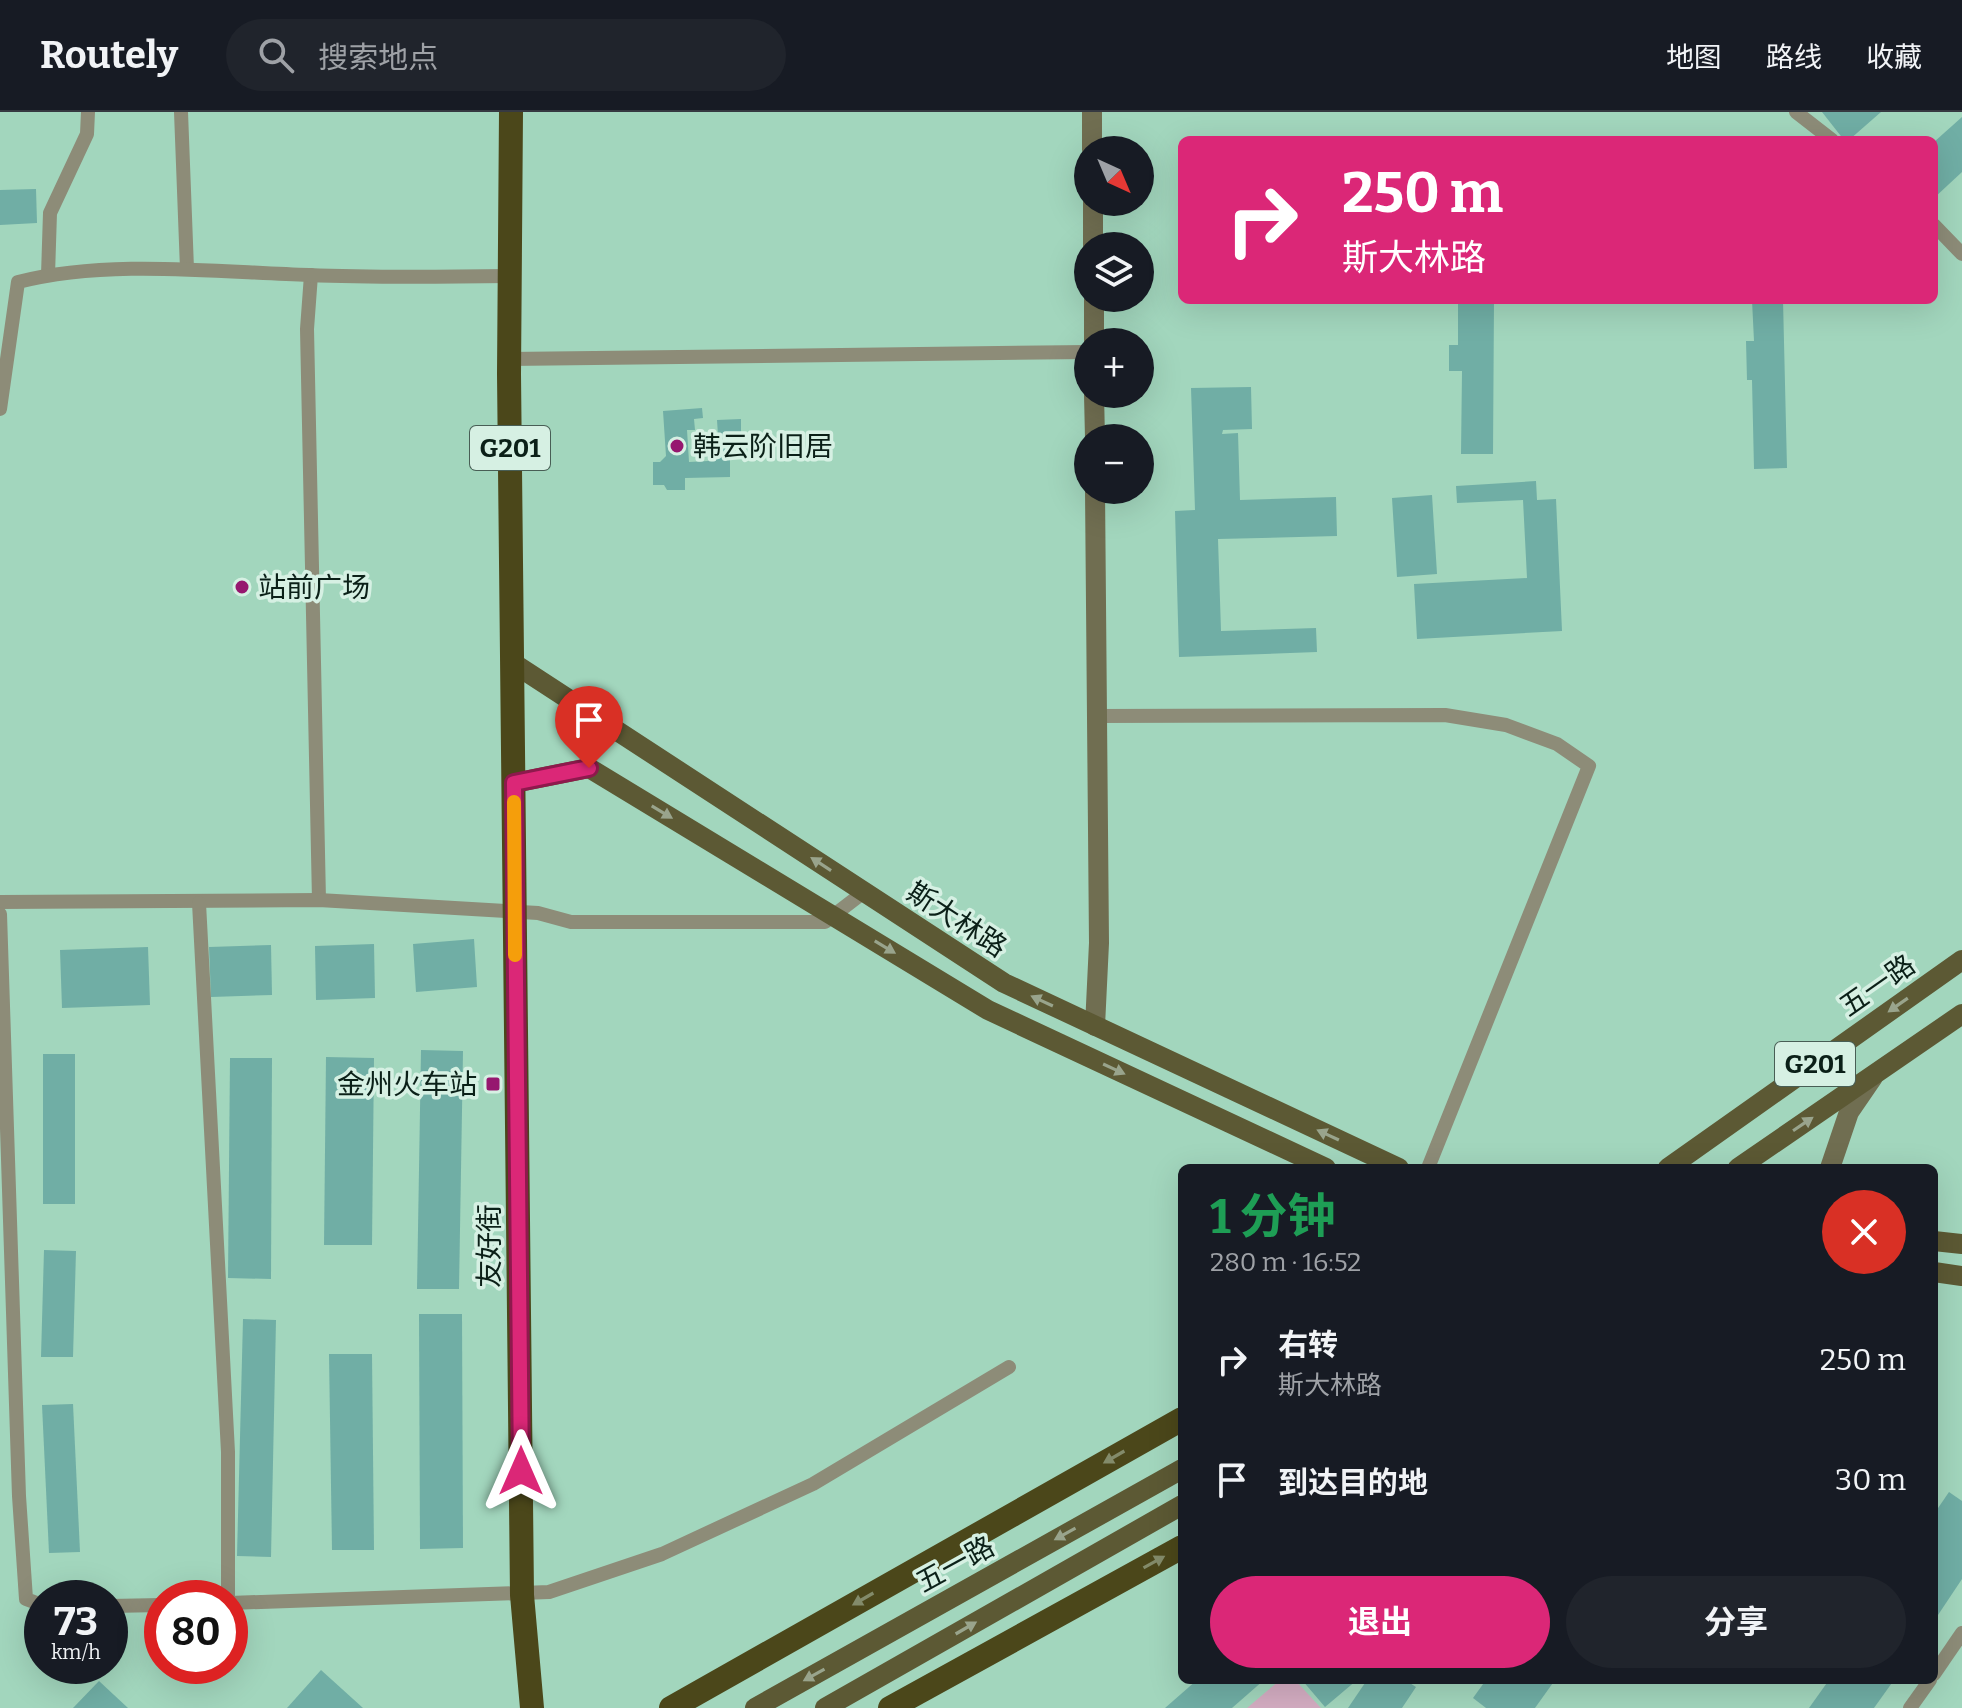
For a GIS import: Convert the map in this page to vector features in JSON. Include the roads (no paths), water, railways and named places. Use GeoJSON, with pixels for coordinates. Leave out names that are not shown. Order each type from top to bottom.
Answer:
{"type":"FeatureCollection","features":[{"type":"Feature","properties":{"kind":"highway","name":"G201"},"geometry":{"type":"LineString","coordinates":[[511,112],[509,359],[514,783]]}},
{"type":"Feature","properties":{"kind":"highway","name":"友好街"},"geometry":{"type":"LineString","coordinates":[[514,783],[522,1595],[532,1708]]}},
{"type":"Feature","properties":{"kind":"highway"},"geometry":{"type":"LineString","coordinates":[[671,1708],[1178,1421]]}},
{"type":"Feature","properties":{"kind":"highway"},"geometry":{"type":"LineString","coordinates":[[890,1708],[1178,1549]]}},
{"type":"Feature","properties":{"kind":"main road","name":"斯大林路"},"geometry":{"type":"LineString","coordinates":[[513,663],[1004,983],[1390,1164]]}},
{"type":"Feature","properties":{"kind":"main road"},"geometry":{"type":"LineString","coordinates":[[514,783],[589,768],[988,1010],[1317,1164]]}},
{"type":"Feature","properties":{"kind":"main road","name":"五一路"},"geometry":{"type":"LineString","coordinates":[[1674,1164],[1962,960]]}},
{"type":"Feature","properties":{"kind":"main road"},"geometry":{"type":"LineString","coordinates":[[1744,1164],[1962,1014]]}},
{"type":"Feature","properties":{"kind":"main road"},"geometry":{"type":"LineString","coordinates":[[1938,1241],[1962,1244]]}},
{"type":"Feature","properties":{"kind":"main road"},"geometry":{"type":"LineString","coordinates":[[1938,1273],[1962,1276]]}},
{"type":"Feature","properties":{"kind":"main road","name":"五一路"},"geometry":{"type":"LineString","coordinates":[[755,1708],[1178,1471]]}},
{"type":"Feature","properties":{"kind":"main road"},"geometry":{"type":"LineString","coordinates":[[825,1708],[1178,1507]]}},
{"type":"Feature","properties":{"kind":"street"},"geometry":{"type":"LineString","coordinates":[[48,275],[50,213],[87,134],[88,112]]}},
{"type":"Feature","properties":{"kind":"street"},"geometry":{"type":"LineString","coordinates":[[181,112],[187,269]]}},
{"type":"Feature","properties":{"kind":"street"},"geometry":{"type":"LineString","coordinates":[[1092,112],[1092,136]]}},
{"type":"Feature","properties":{"kind":"street"},"geometry":{"type":"LineString","coordinates":[[1796,112],[1827,136]]}},
{"type":"Feature","properties":{"kind":"street"},"geometry":{"type":"LineString","coordinates":[[1938,229],[1962,254]]}},
{"type":"Feature","properties":{"kind":"street"},"geometry":{"type":"LineString","coordinates":[[0,284],[48,275],[187,269],[311,275],[510,276]]}},
{"type":"Feature","properties":{"kind":"street"},"geometry":{"type":"LineString","coordinates":[[311,275],[307,329],[319,900]]}},
{"type":"Feature","properties":{"kind":"street"},"geometry":{"type":"LineString","coordinates":[[0,409],[18,282]]}},
{"type":"Feature","properties":{"kind":"street"},"geometry":{"type":"LineString","coordinates":[[509,359],[1074,352]]}},
{"type":"Feature","properties":{"kind":"street"},"geometry":{"type":"LineString","coordinates":[[1095,504],[1099,943],[1095,1026]]}},
{"type":"Feature","properties":{"kind":"street"},"geometry":{"type":"LineString","coordinates":[[1097,716],[1445,715],[1506,725],[1557,744],[1589,766],[1430,1164]]}},
{"type":"Feature","properties":{"kind":"street"},"geometry":{"type":"LineString","coordinates":[[0,902],[319,900],[538,913],[571,922],[825,922],[864,892]]}},
{"type":"Feature","properties":{"kind":"street"},"geometry":{"type":"LineString","coordinates":[[199,903],[228,1452],[229,1580]]}},
{"type":"Feature","properties":{"kind":"street"},"geometry":{"type":"LineString","coordinates":[[0,914],[19,1496],[25,1580]]}},
{"type":"Feature","properties":{"kind":"street"},"geometry":{"type":"LineString","coordinates":[[1831,1164],[1837,1138],[1849,1112],[1873,1077]]}},
{"type":"Feature","properties":{"kind":"street"},"geometry":{"type":"LineString","coordinates":[[248,1600],[549,1592],[662,1554],[813,1484],[1009,1367]]}},
{"type":"Feature","properties":{"kind":"street"},"geometry":{"type":"LineString","coordinates":[[1938,1669],[1962,1633]]}},
{"type":"Feature","properties":{"kind":"street"},"geometry":{"type":"LineString","coordinates":[[1938,1674],[1962,1652]]}},
{"type":"Feature","properties":{"kind":"street"},"geometry":{"type":"LineString","coordinates":[[1910,1708],[1928,1684]]}},
{"type":"Feature","properties":{"kind":"street"},"geometry":{"type":"LineString","coordinates":[[1918,1708],[1929,1684]]}},
{"type":"Feature","properties":{"kind":"place","name":"韩云阶旧居"},"geometry":{"type":"Point","coordinates":[677,446]}},
{"type":"Feature","properties":{"kind":"place","name":"站前广场"},"geometry":{"type":"Point","coordinates":[242,587]}},
{"type":"Feature","properties":{"kind":"place","name":"金州火车站"},"geometry":{"type":"Point","coordinates":[493,1084]}}]}
